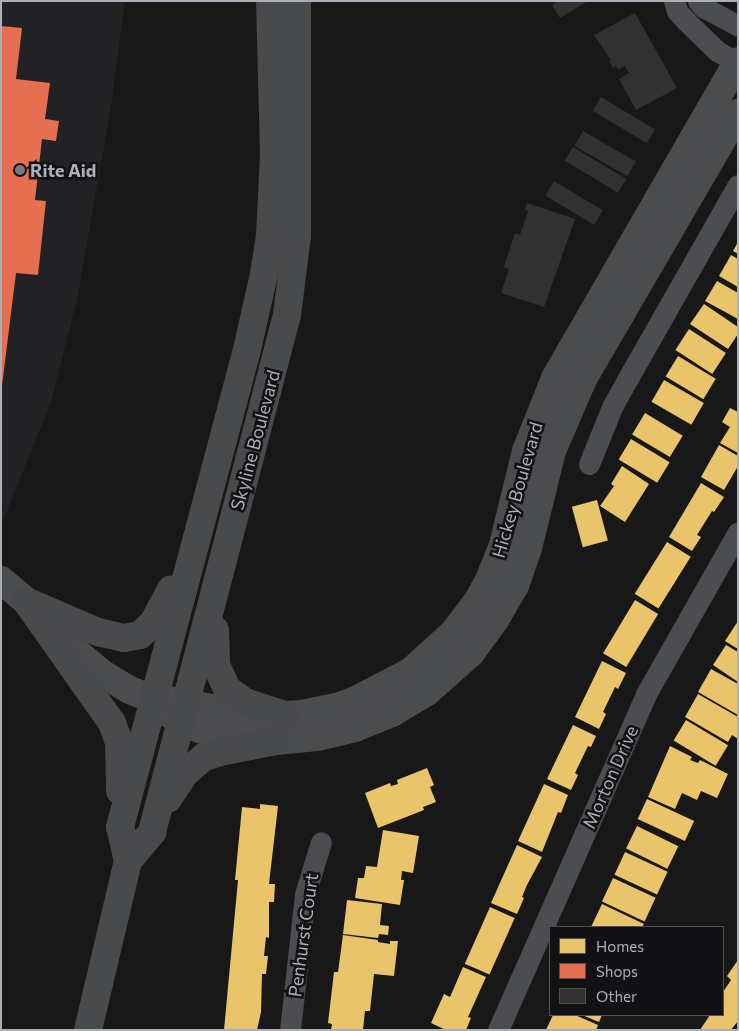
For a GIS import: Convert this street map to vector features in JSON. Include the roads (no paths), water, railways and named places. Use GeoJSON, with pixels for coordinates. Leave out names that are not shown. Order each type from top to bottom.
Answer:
{"type":"FeatureCollection","features":[{"type":"Feature","properties":{"kind":"main road","name":"Skyline Boulevard"},"geometry":{"type":"LineString","coordinates":[[128,861],[120,827],[251,334],[267,254],[274,146],[270,1]]}},
{"type":"Feature","properties":{"kind":"main road","name":"Skyline Boulevard"},"geometry":{"type":"LineString","coordinates":[[88,1030],[128,861],[152,832],[283,335],[293,278],[298,217],[297,1]]}},
{"type":"Feature","properties":{"kind":"main road","name":"Hickey Boulevard"},"geometry":{"type":"LineString","coordinates":[[1,580],[26,601],[59,635],[96,668],[116,683],[154,700],[170,716],[183,713],[285,715],[340,706],[395,682],[441,646],[467,616],[496,563],[526,451],[555,378],[737,62]]}},
{"type":"Feature","properties":{"kind":"main road","name":"Hickey Boulevard"},"geometry":{"type":"LineString","coordinates":[[183,713],[218,736],[276,741],[336,733],[392,713],[443,679],[471,652],[505,604],[522,567],[550,458],[574,397],[738,113]]}},
{"type":"Feature","properties":{"kind":"main road"},"geometry":{"type":"LineString","coordinates":[[26,601],[107,635],[132,638],[140,635],[153,623],[197,536]]}},
{"type":"Feature","properties":{"kind":"main road"},"geometry":{"type":"LineString","coordinates":[[217,587],[215,656],[222,681],[238,698],[285,715]]}},
{"type":"Feature","properties":{"kind":"main road"},"geometry":{"type":"LineString","coordinates":[[26,601],[112,723],[120,754],[120,827]]}},
{"type":"Feature","properties":{"kind":"main road"},"geometry":{"type":"LineString","coordinates":[[152,832],[176,786],[198,761],[220,752],[276,741]]}},
{"type":"Feature","properties":{"kind":"street"},"geometry":{"type":"LineString","coordinates":[[674,1],[678,11],[687,22],[717,51],[737,62]]}},
{"type":"Feature","properties":{"kind":"street"},"geometry":{"type":"LineString","coordinates":[[698,1],[703,7],[738,26]]}},
{"type":"Feature","properties":{"kind":"street"},"geometry":{"type":"LineString","coordinates":[[589,464],[612,407],[738,185]]}},
{"type":"Feature","properties":{"kind":"street","name":"Morton Drive"},"geometry":{"type":"LineString","coordinates":[[498,1030],[646,694],[738,532]]}},
{"type":"Feature","properties":{"kind":"street","name":"Penhurst Court"},"geometry":{"type":"LineString","coordinates":[[290,1030],[305,894],[321,842]]}},
{"type":"Feature","properties":{"kind":"place","name":"Rite Aid"},"geometry":{"type":"Point","coordinates":[20,170]}}]}
